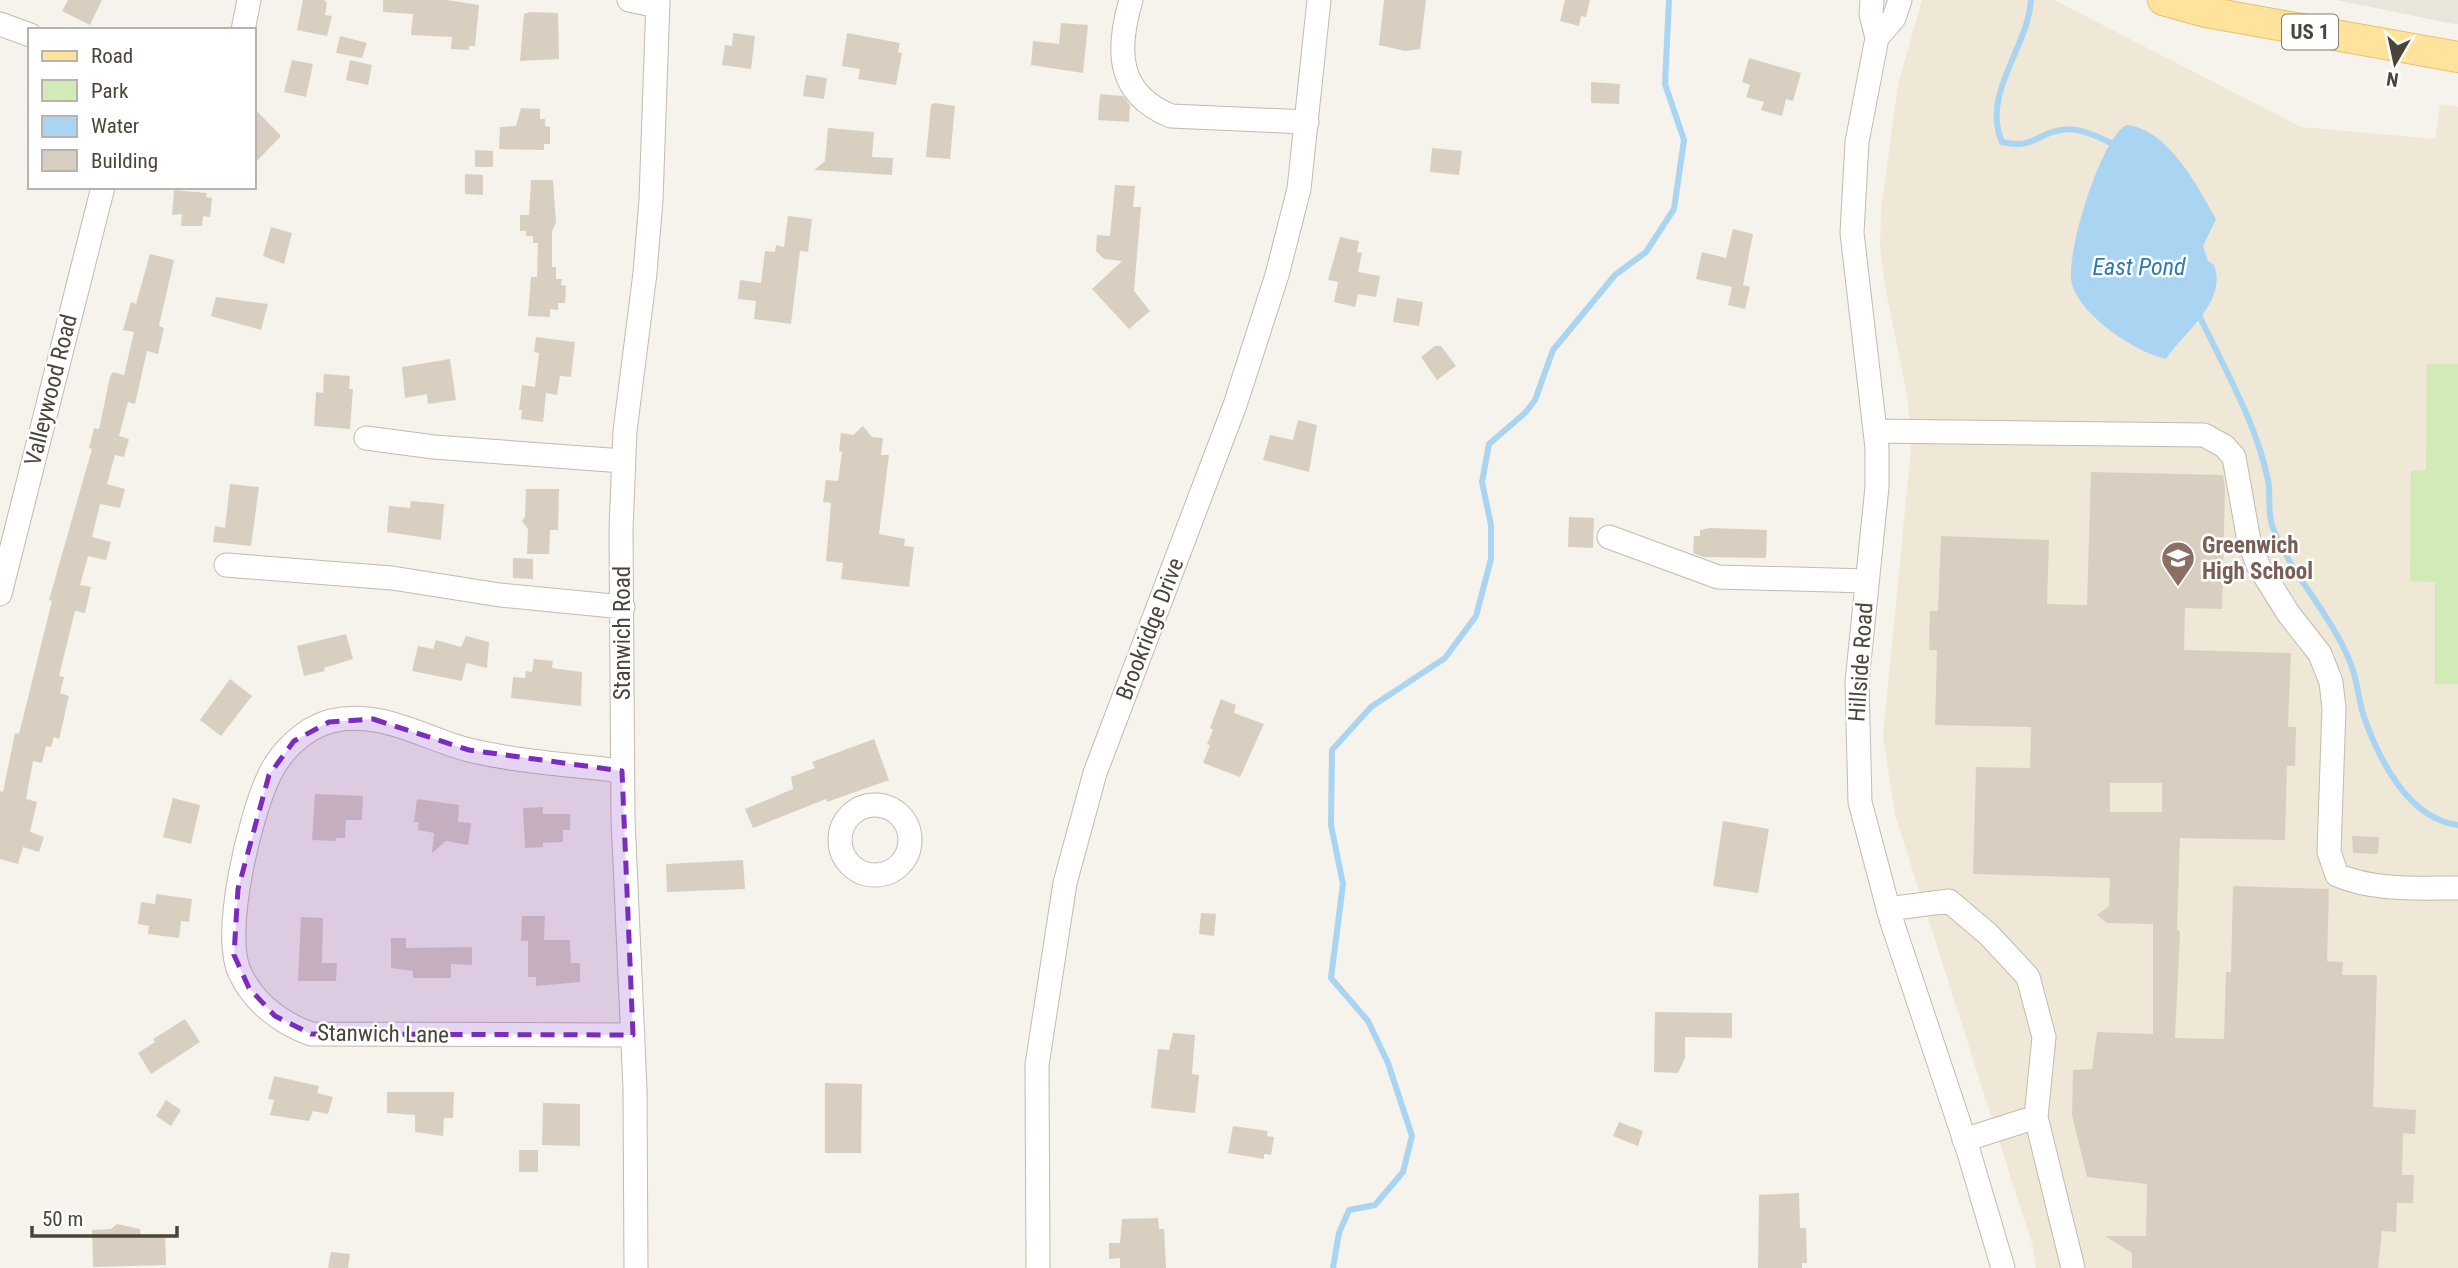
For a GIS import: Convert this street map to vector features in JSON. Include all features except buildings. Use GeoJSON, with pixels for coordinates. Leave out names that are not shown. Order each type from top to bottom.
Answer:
{"type":"FeatureCollection","features":[{"type":"Feature","properties":{"kind":"main road","name":"US 1"},"geometry":{"type":"LineString","coordinates":[[2163,0],[2208,6],[2458,57]]}},
{"type":"Feature","properties":{"kind":"street"},"geometry":{"type":"LineString","coordinates":[[243,28],[249,0]]}},
{"type":"Feature","properties":{"kind":"street"},"geometry":{"type":"LineString","coordinates":[[629,0],[658,3]]}},
{"type":"Feature","properties":{"kind":"street"},"geometry":{"type":"LineString","coordinates":[[1130,0],[1124,73],[1137,95],[1152,108],[1171,116],[1307,122]]}},
{"type":"Feature","properties":{"kind":"street","name":"Brookridge Drive"},"geometry":{"type":"LineString","coordinates":[[1038,1268],[1037,1065],[1065,883],[1096,773],[1255,349],[1290,229],[1307,122],[1319,0]]}},
{"type":"Feature","properties":{"kind":"street","name":"Hillside Road"},"geometry":{"type":"LineString","coordinates":[[1872,0],[1871,14],[1877,38],[1857,142],[1852,233],[1876,431],[1877,487],[1857,681],[1860,802],[1888,909],[2003,1268]]}},
{"type":"Feature","properties":{"kind":"street","name":"Hillside Road"},"geometry":{"type":"LineString","coordinates":[[1877,38],[1894,18],[1900,0]]}},
{"type":"Feature","properties":{"kind":"street","name":"Stanwich Road"},"geometry":{"type":"LineString","coordinates":[[636,1268],[637,1160],[622,771],[623,461],[648,235],[658,3]]}},
{"type":"Feature","properties":{"kind":"street"},"geometry":{"type":"LineString","coordinates":[[0,24],[28,34]]}},
{"type":"Feature","properties":{"kind":"street","name":"Valleywood Road"},"geometry":{"type":"LineString","coordinates":[[0,594],[102,189]]}},
{"type":"Feature","properties":{"kind":"street"},"geometry":{"type":"LineString","coordinates":[[1876,431],[2204,435],[2224,446],[2234,457],[2249,541],[2259,565],[2288,613],[2320,654],[2331,682],[2334,708],[2329,852],[2337,876],[2355,883],[2388,887],[2458,888]]}},
{"type":"Feature","properties":{"kind":"street"},"geometry":{"type":"LineString","coordinates":[[366,438],[435,447],[623,461]]}},
{"type":"Feature","properties":{"kind":"street"},"geometry":{"type":"LineString","coordinates":[[1609,537],[1718,577],[1867,582]]}},
{"type":"Feature","properties":{"kind":"street"},"geometry":{"type":"LineString","coordinates":[[226,565],[392,578],[500,595],[623,607]]}},
{"type":"Feature","properties":{"kind":"street","name":"Stanwich Lane"},"geometry":{"type":"LineString","coordinates":[[622,771],[469,750],[373,719],[329,722],[312,729],[294,741],[269,775],[238,889],[234,955],[239,972],[259,1000],[275,1016],[311,1034],[633,1035]]}},
{"type":"Feature","properties":{"kind":"street"},"geometry":{"type":"LineString","coordinates":[[1888,909],[1949,901],[1988,934],[2028,977],[2044,1037],[2036,1116],[2073,1268]]}},
{"type":"Feature","properties":{"kind":"street"},"geometry":{"type":"LineString","coordinates":[[1964,1140],[2036,1116]]}},
{"type":"Feature","properties":{"kind":"highlighted area"},"geometry":{"type":"Polygon","coordinates":[[[373,719],[469,750],[622,771],[633,1035],[311,1034],[275,1016],[249,988],[234,955],[238,889],[269,775],[294,741],[329,722],[373,719]]]}},
{"type":"Feature","properties":{"kind":"shaded area","name":"Greenwich High School"},"geometry":{"type":"Polygon","coordinates":[[[1922,0],[2054,0],[2301,127],[2435,139],[2440,104],[2458,107],[2458,1268],[2036,1268],[2033,1247],[1895,815],[1883,736],[1911,449],[1908,400],[1885,286],[1880,247],[1881,211],[1898,85],[1922,0]]]}},
{"type":"Feature","properties":{"kind":"shaded area"},"geometry":{"type":"Polygon","coordinates":[[[2336,0],[2458,0],[2458,24],[2454,24],[2336,0]]]}},
{"type":"Feature","properties":{"kind":"green space"},"geometry":{"type":"Polygon","coordinates":[[[2427,364],[2458,364],[2458,684],[2435,684],[2435,582],[2410,581],[2411,471],[2426,470],[2427,364]]]}},
{"type":"Feature","properties":{"kind":"water","name":"East Pond"},"geometry":{"type":"Polygon","coordinates":[[[2127,125],[2156,137],[2169,149],[2191,177],[2216,219],[2203,246],[2208,261],[2214,265],[2217,279],[2215,292],[2202,316],[2166,359],[2140,349],[2111,331],[2086,308],[2072,284],[2074,249],[2087,198],[2107,150],[2117,133],[2127,125]]]}},
{"type":"Feature","properties":{"kind":"waterway"},"geometry":{"type":"LineString","coordinates":[[1333,1268],[1339,1233],[1349,1210],[1375,1205],[1403,1172],[1412,1136],[1388,1063],[1368,1021],[1331,978],[1343,884],[1331,825],[1332,750],[1371,707],[1445,658],[1476,616],[1491,559],[1491,525],[1482,482],[1489,444],[1525,413],[1535,400],[1553,350],[1615,275],[1646,252],[1674,209],[1684,140],[1665,84],[1669,0]]}},
{"type":"Feature","properties":{"kind":"waterway"},"geometry":{"type":"LineString","coordinates":[[2031,0],[2028,18],[1997,106],[1997,124],[2002,142],[2028,143],[2052,132],[2068,129],[2089,133],[2115,145]]}},
{"type":"Feature","properties":{"kind":"waterway"},"geometry":{"type":"LineString","coordinates":[[2198,313],[2256,437],[2268,480],[2273,528],[2290,562],[2342,644],[2352,668],[2369,731],[2386,767],[2397,784],[2424,811],[2440,820],[2458,825]]}},
{"type":"Feature","properties":{"kind":"place","name":"Greenwich High School"},"geometry":{"type":"Point","coordinates":[2178,588]}}]}
